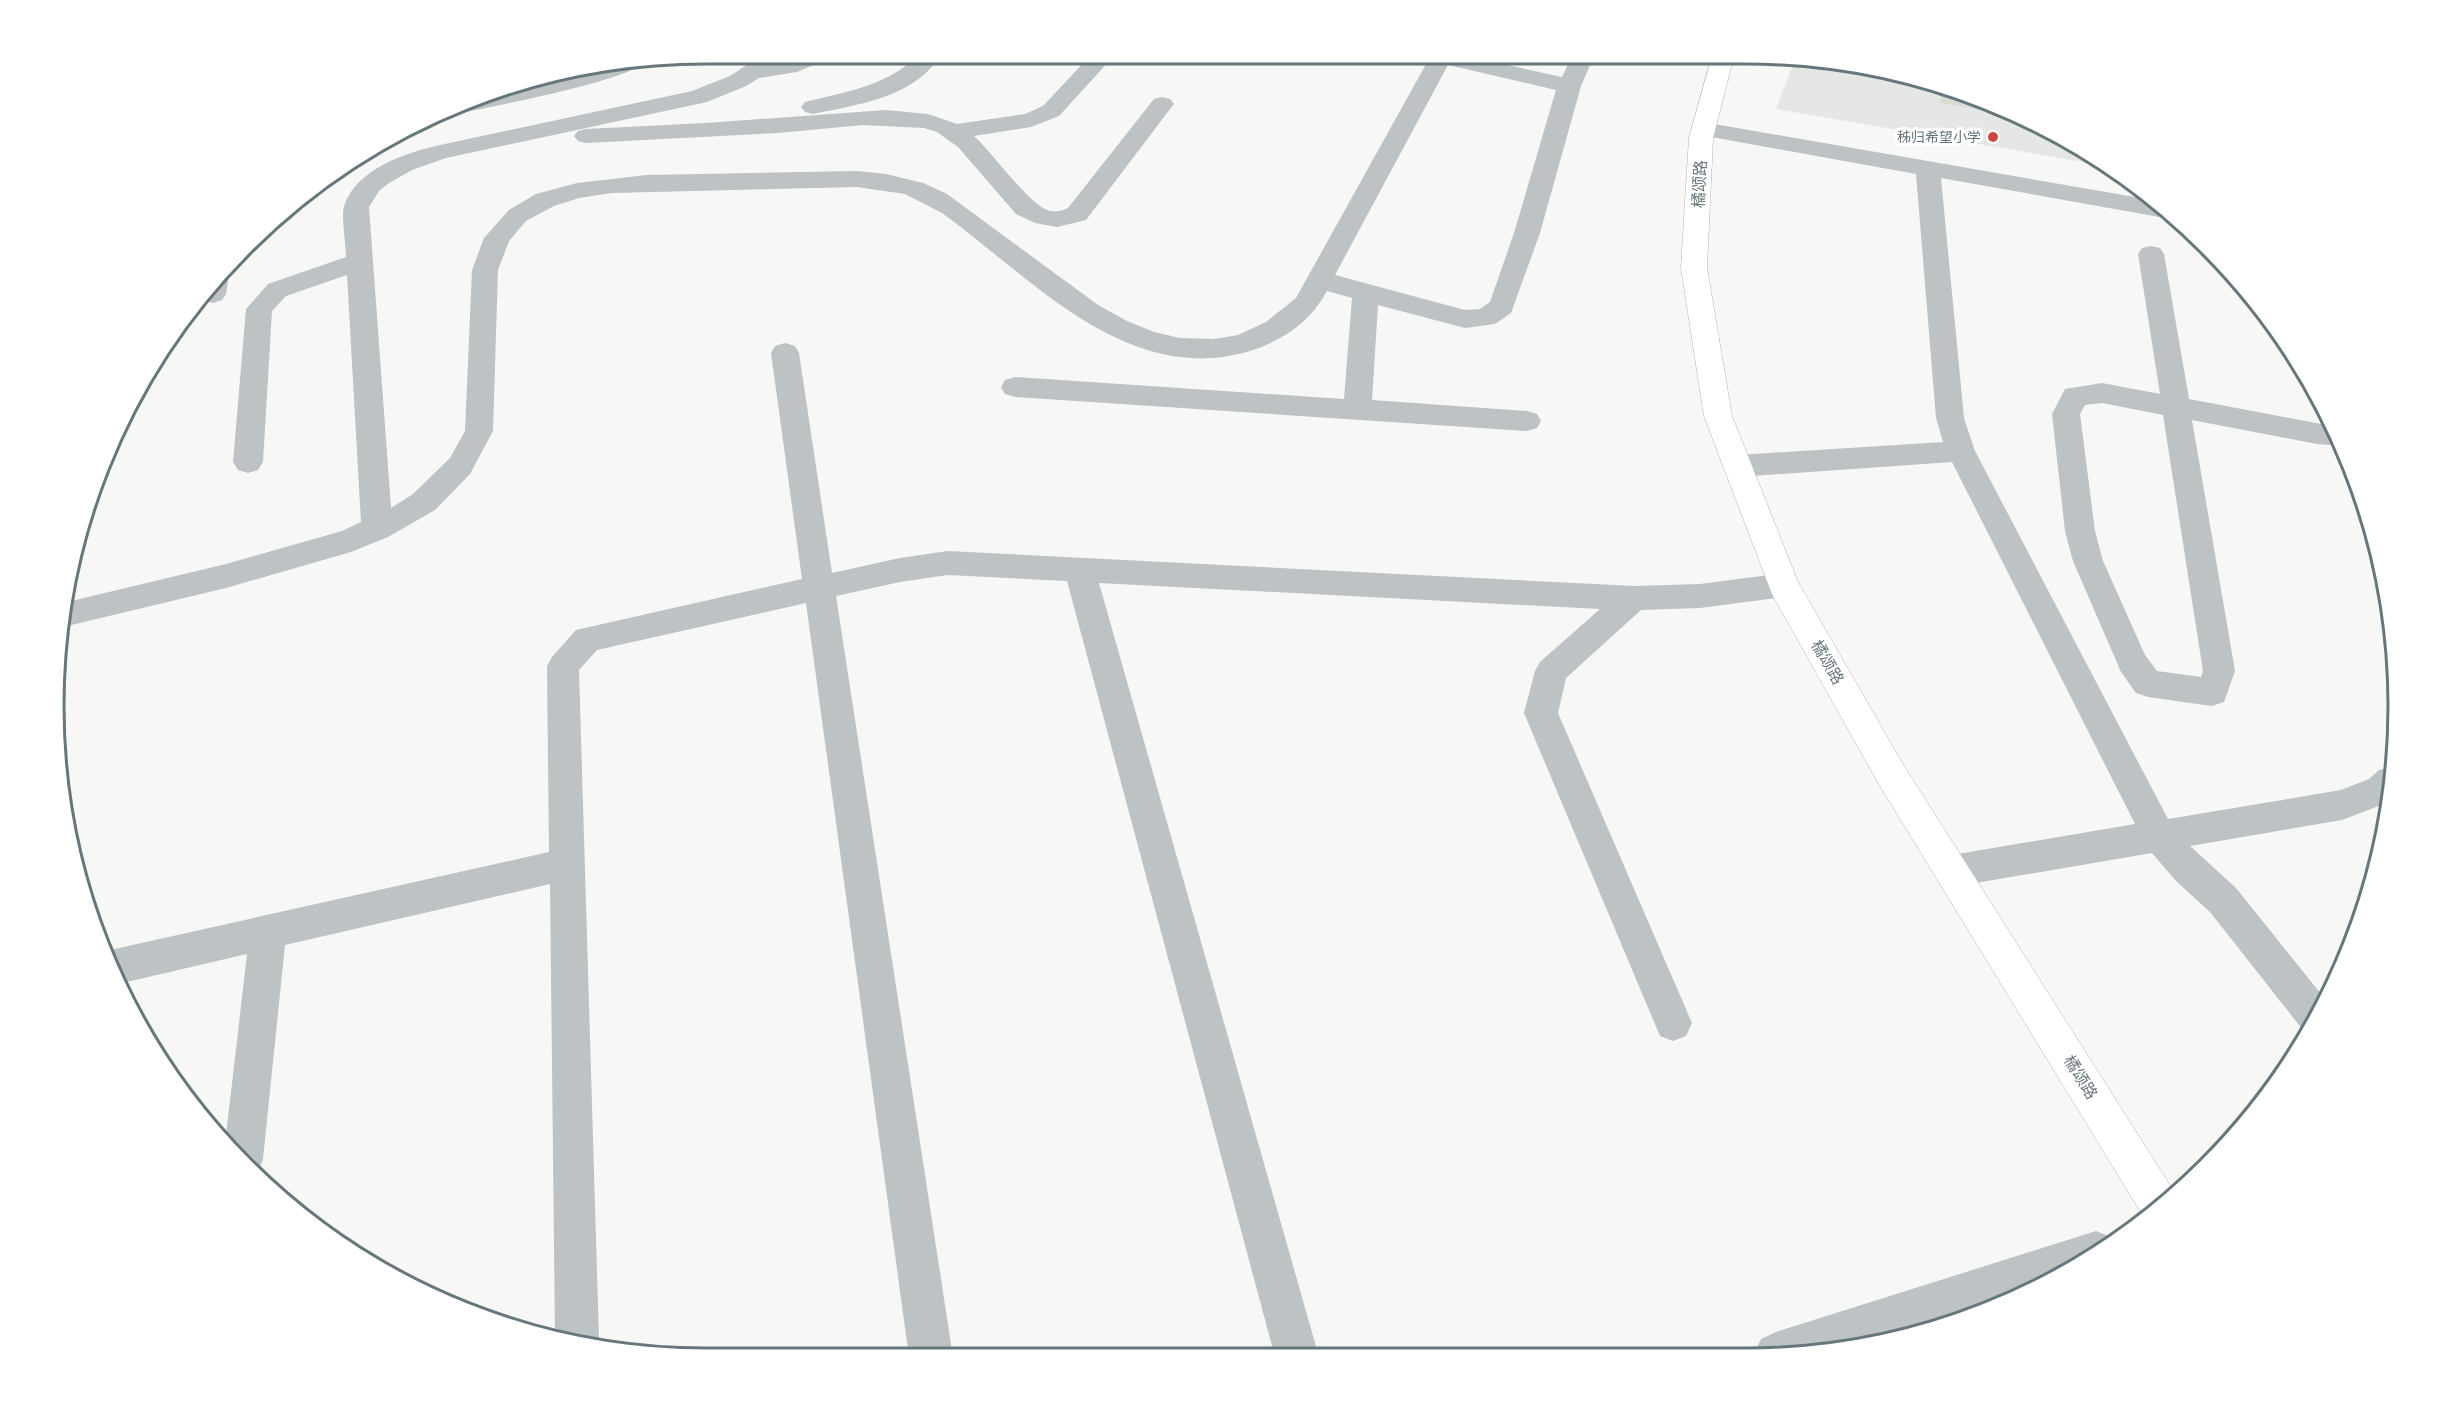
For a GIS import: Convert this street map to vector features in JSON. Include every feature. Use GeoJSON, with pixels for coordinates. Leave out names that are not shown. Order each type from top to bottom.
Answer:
{"type":"FeatureCollection","features":[{"type":"Feature","properties":{"kind":"highway","name":"橘颂路"},"geometry":{"type":"LineString","coordinates":[[1721,64],[1703,129],[1694,268],[1718,416],[1784,585],[1889,771],[2156,1199]]}},
{"type":"Feature","properties":{"kind":"street"},"geometry":{"type":"LineString","coordinates":[[377,529],[356,207],[360,196],[369,185],[401,165],[430,155],[699,97],[720,90],[764,65],[789,67],[796,64]]}},
{"type":"Feature","properties":{"kind":"street"},"geometry":{"type":"LineString","coordinates":[[764,127],[806,108],[893,86],[908,77],[921,64]]}},
{"type":"Feature","properties":{"kind":"street"},"geometry":{"type":"LineString","coordinates":[[954,132],[1031,120],[1051,111],[1095,64]]}},
{"type":"Feature","properties":{"kind":"street"},"geometry":{"type":"LineString","coordinates":[[71,613],[226,576],[351,540],[377,529],[424,502],[443,486],[472,449],[479,431],[485,270],[488,255],[495,239],[524,212],[543,201],[567,192],[613,185],[857,179],[908,187],[931,195],[950,207],[1100,320],[1140,339],[1171,346],[1212,348],[1239,345],[1278,328],[1306,304],[1438,64]]}},
{"type":"Feature","properties":{"kind":"street"},"geometry":{"type":"LineString","coordinates":[[1473,64],[1569,86]]}},
{"type":"Feature","properties":{"kind":"street"},"geometry":{"type":"LineString","coordinates":[[1320,280],[1465,319],[1486,318],[1502,307],[1527,233],[1569,86],[1579,64]]}},
{"type":"Feature","properties":{"kind":"street"},"geometry":{"type":"LineString","coordinates":[[516,94],[594,75]]}},
{"type":"Feature","properties":{"kind":"street"},"geometry":{"type":"LineString","coordinates":[[520,134],[642,135],[898,118],[929,122],[954,132],[964,140],[1025,208],[1035,216],[1050,220],[1065,219],[1077,213],[1162,104]]}},
{"type":"Feature","properties":{"kind":"street"},"geometry":{"type":"LineString","coordinates":[[1703,129],[2149,207]]}},
{"type":"Feature","properties":{"kind":"street"},"geometry":{"type":"LineString","coordinates":[[1928,169],[1950,418],[1961,451],[2159,836],[2188,869],[2230,908],[2311,1010]]}},
{"type":"Feature","properties":{"kind":"street"},"geometry":{"type":"LineString","coordinates":[[2151,254],[2175,407],[2219,671],[2212,692],[2148,684],[2132,663],[2088,561],[2080,531],[2066,414],[2075,396],[2102,393],[2175,407],[2327,434]]}},
{"type":"Feature","properties":{"kind":"street"},"geometry":{"type":"LineString","coordinates":[[248,462],[259,309],[277,290],[359,262]]}},
{"type":"Feature","properties":{"kind":"street"},"geometry":{"type":"LineString","coordinates":[[1357,410],[1366,292]]}},
{"type":"Feature","properties":{"kind":"street"},"geometry":{"type":"LineString","coordinates":[[785,352],[930,1348]]}},
{"type":"Feature","properties":{"kind":"street"},"geometry":{"type":"LineString","coordinates":[[1016,387],[1527,421]]}},
{"type":"Feature","properties":{"kind":"street"},"geometry":{"type":"LineString","coordinates":[[1738,466],[1961,451]]}},
{"type":"Feature","properties":{"kind":"street"},"geometry":{"type":"LineString","coordinates":[[577,1334],[563,666],[587,639],[819,587],[900,570],[948,563],[1634,598],[1700,596],[1784,585]]}},
{"type":"Feature","properties":{"kind":"street"},"geometry":{"type":"LineString","coordinates":[[1080,571],[1295,1348]]}},
{"type":"Feature","properties":{"kind":"street"},"geometry":{"type":"LineString","coordinates":[[1634,598],[1551,671],[1541,713],[1672,1023]]}},
{"type":"Feature","properties":{"kind":"street"},"geometry":{"type":"LineString","coordinates":[[1952,871],[2342,806],[2382,789]]}},
{"type":"Feature","properties":{"kind":"street"},"geometry":{"type":"LineString","coordinates":[[120,966],[566,864]]}},
{"type":"Feature","properties":{"kind":"street"},"geometry":{"type":"LineString","coordinates":[[244,1151],[268,932]]}},
{"type":"Feature","properties":{"kind":"street"},"geometry":{"type":"LineString","coordinates":[[1807,1344],[2069,1261]]}},
{"type":"Feature","properties":{"kind":"shaded area","name":"秭归希望小学"},"geometry":{"type":"Polygon","coordinates":[[[1792,66],[1871,77],[1912,86],[1991,113],[2067,150],[2086,163],[1776,109],[1792,66]]]}},
{"type":"Feature","properties":{"kind":"shaded area"},"geometry":{"type":"Polygon","coordinates":[[[1940,95],[1984,111],[1940,103],[1940,95]]]}},
{"type":"Feature","properties":{"kind":"place","name":"秭归希望小学"},"geometry":{"type":"Point","coordinates":[1993,137]}}]}
